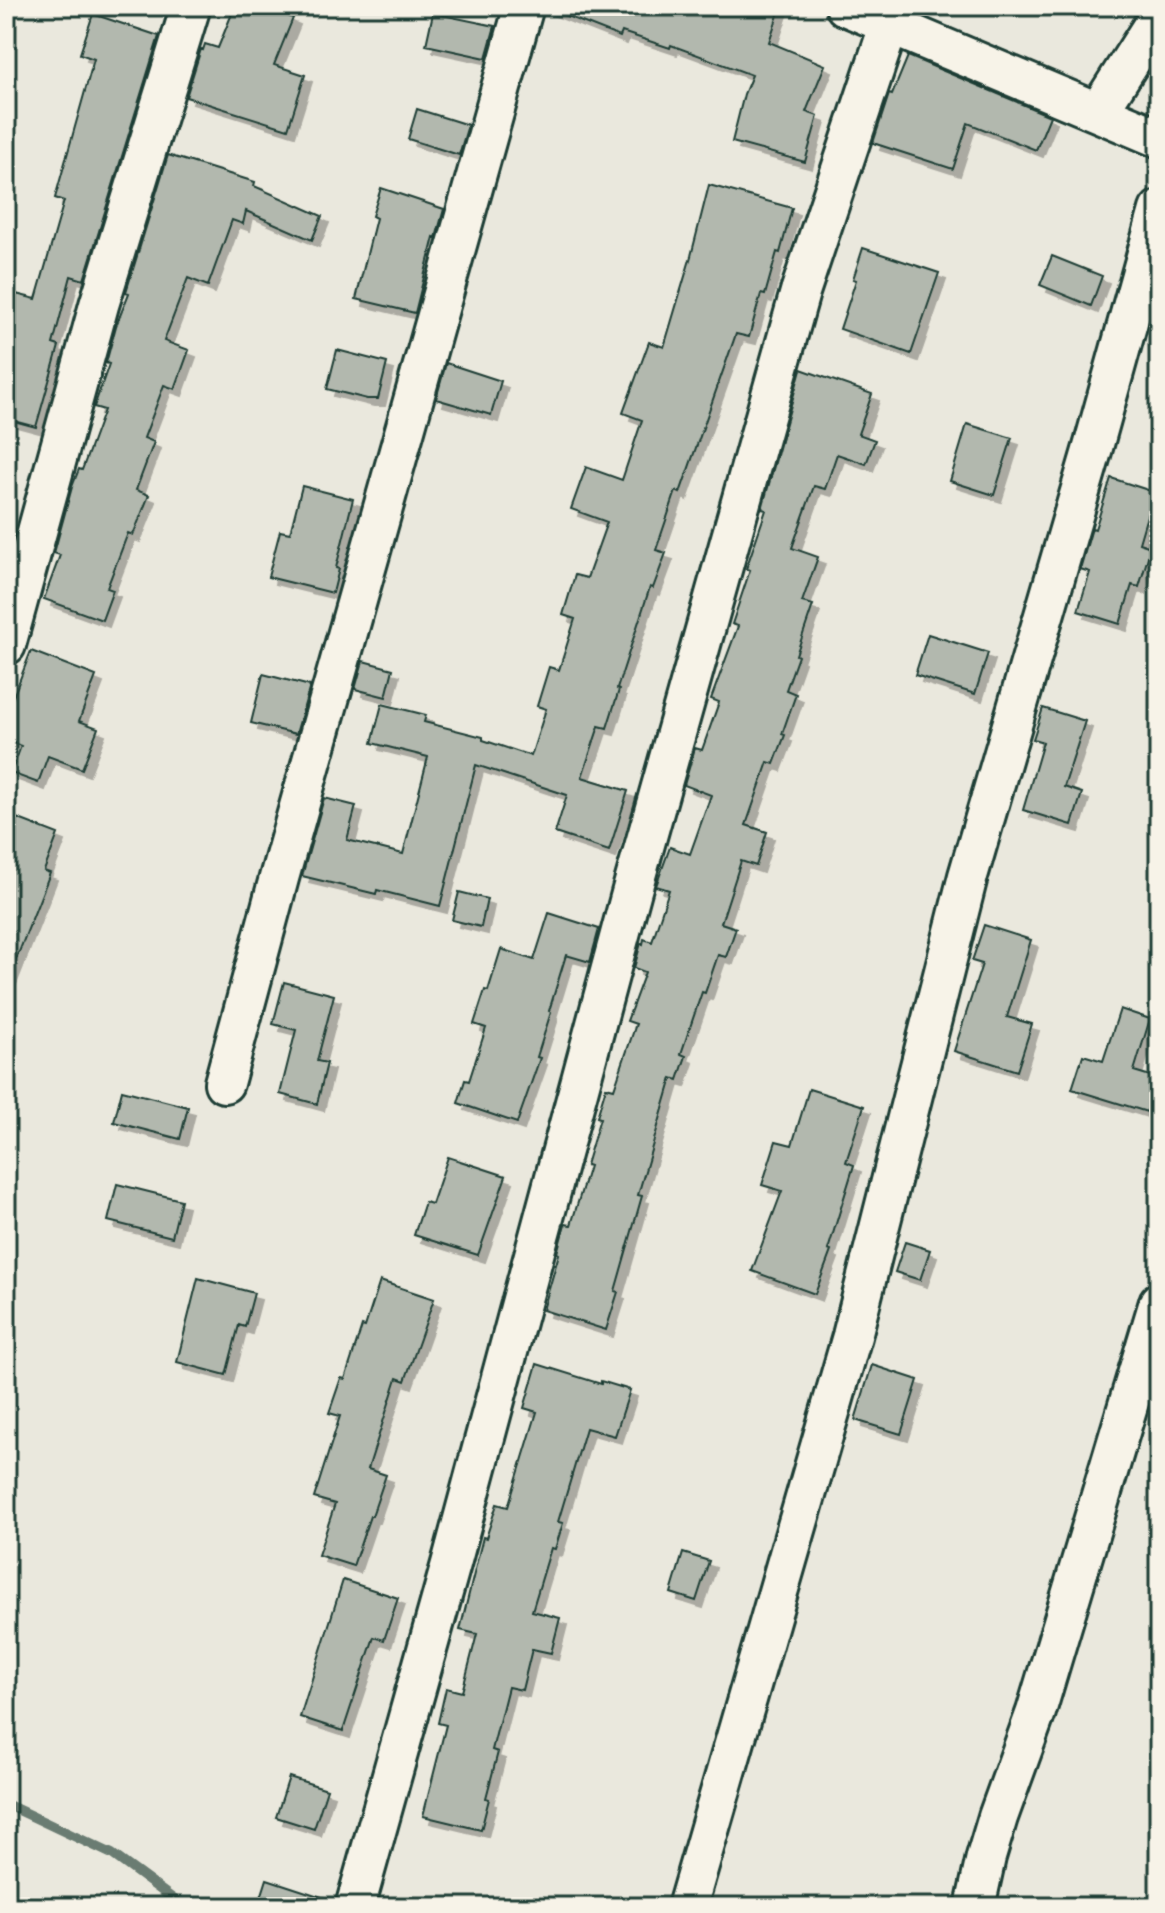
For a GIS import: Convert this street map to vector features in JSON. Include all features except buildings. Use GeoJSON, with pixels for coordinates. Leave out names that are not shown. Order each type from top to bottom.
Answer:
{"type":"FeatureCollection","features":[{"type":"Feature","properties":{"kind":"street"},"geometry":{"type":"LineString","coordinates":[[6,645],[99,305],[191,6]]}},
{"type":"Feature","properties":{"kind":"street"},"geometry":{"type":"LineString","coordinates":[[224,1083],[283,862],[524,6]]}},
{"type":"Feature","properties":{"kind":"street"},"geometry":{"type":"LineString","coordinates":[[845,6],[895,16],[1159,138]]}},
{"type":"Feature","properties":{"kind":"street"},"geometry":{"type":"LineString","coordinates":[[355,1907],[636,875],[800,292],[895,16]]}},
{"type":"Feature","properties":{"kind":"street"},"geometry":{"type":"LineString","coordinates":[[1098,112],[1159,16]]}},
{"type":"Feature","properties":{"kind":"street"},"geometry":{"type":"LineString","coordinates":[[687,1907],[852,1336],[968,876],[1159,210]]}},
{"type":"Feature","properties":{"kind":"street"},"geometry":{"type":"LineString","coordinates":[[975,1907],[998,1817],[1041,1698],[1159,1302]]}},
{"type":"Feature","properties":{"kind":"waterway"},"geometry":{"type":"LineString","coordinates":[[6,1804],[112,1854],[184,1907]]}}]}
